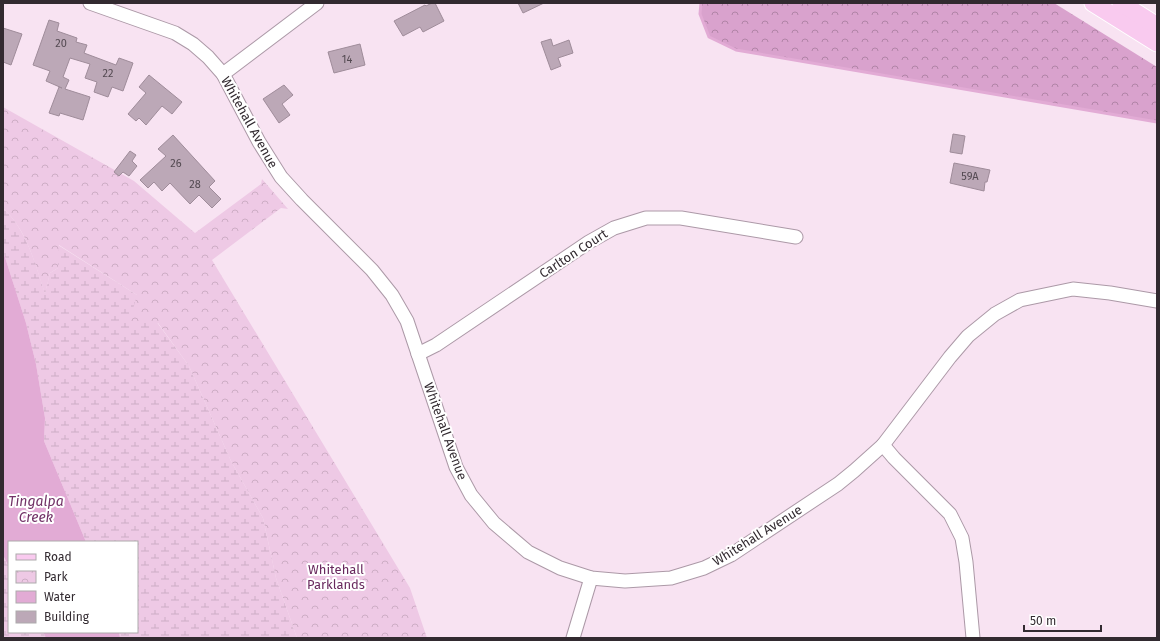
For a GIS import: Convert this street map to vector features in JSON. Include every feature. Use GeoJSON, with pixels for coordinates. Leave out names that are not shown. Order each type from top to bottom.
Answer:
{"type":"FeatureCollection","features":[{"type":"Feature","properties":{"kind":"main road"},"geometry":{"type":"LineString","coordinates":[[1093,3],[1157,43]]}},
{"type":"Feature","properties":{"kind":"main road"},"geometry":{"type":"LineString","coordinates":[[1121,3],[1157,26]]}},
{"type":"Feature","properties":{"kind":"street","name":"Whitehall Avenue"},"geometry":{"type":"LineString","coordinates":[[90,3],[175,33],[193,44],[223,74],[259,142],[281,177],[372,270],[392,295],[407,322],[456,467],[471,495],[494,523],[528,552],[560,568],[591,578],[625,581],[671,578],[704,568],[731,555],[838,484],[854,471],[883,445],[950,357],[968,336],[995,314],[1020,300],[1073,289],[1110,293],[1157,301]]}},
{"type":"Feature","properties":{"kind":"street"},"geometry":{"type":"LineString","coordinates":[[223,74],[317,3]]}},
{"type":"Feature","properties":{"kind":"street","name":"Carlton Court"},"geometry":{"type":"LineString","coordinates":[[418,354],[436,345],[589,242],[614,228],[646,218],[681,218],[796,237]]}},
{"type":"Feature","properties":{"kind":"street"},"geometry":{"type":"LineString","coordinates":[[883,445],[950,514],[962,538],[974,638]]}},
{"type":"Feature","properties":{"kind":"street"},"geometry":{"type":"LineString","coordinates":[[573,638],[591,578]]}},
{"type":"Feature","properties":{"kind":"green space"},"geometry":{"type":"Polygon","coordinates":[[[701,3],[1054,3],[1157,67],[1157,122],[736,50],[709,37],[700,14],[701,3]]]}},
{"type":"Feature","properties":{"kind":"green space","name":"Whitehall Parklands"},"geometry":{"type":"Polygon","coordinates":[[[3,107],[134,181],[195,233],[261,184],[262,179],[288,209],[281,208],[212,260],[410,588],[427,638],[297,638],[276,578],[263,518],[231,461],[189,366],[158,323],[129,323],[137,295],[59,245],[58,268],[50,273],[45,294],[34,259],[24,237],[18,226],[3,208],[3,107]]]}},
{"type":"Feature","properties":{"kind":"green space"},"geometry":{"type":"Polygon","coordinates":[[[3,208],[18,226],[24,237],[34,259],[45,293],[50,273],[58,268],[58,245],[137,295],[189,366],[231,461],[263,518],[276,578],[297,638],[120,638],[119,633],[138,633],[138,541],[86,541],[44,441],[45,418],[36,364],[26,323],[3,251],[3,208]]]}},
{"type":"Feature","properties":{"kind":"green space"},"geometry":{"type":"Polygon","coordinates":[[[3,555],[8,565],[8,633],[44,633],[46,638],[3,638],[3,555]]]}},
{"type":"Feature","properties":{"kind":"water","name":"Tingalpa Creek"},"geometry":{"type":"Polygon","coordinates":[[[3,251],[26,323],[36,364],[45,418],[44,441],[86,541],[8,541],[8,565],[3,555],[3,251]]]}},
{"type":"Feature","properties":{"kind":"water"},"geometry":{"type":"Polygon","coordinates":[[[44,633],[119,633],[120,638],[46,638],[44,633]]]}},
{"type":"Feature","properties":{"kind":"building"},"geometry":{"type":"Polygon","coordinates":[[[432,3],[435,3],[444,21],[423,32],[420,27],[403,36],[394,21],[432,3]]]}},
{"type":"Feature","properties":{"kind":"building"},"geometry":{"type":"Polygon","coordinates":[[[518,3],[544,3],[523,13],[518,3]]]}},
{"type":"Feature","properties":{"kind":"building"},"geometry":{"type":"Polygon","coordinates":[[[49,20],[59,23],[57,31],[77,38],[76,42],[87,45],[84,53],[116,65],[119,58],[133,63],[123,91],[112,87],[108,97],[94,92],[97,82],[85,78],[90,64],[70,58],[63,77],[69,80],[65,89],[90,97],[83,120],[60,113],[59,116],[49,113],[59,87],[62,88],[46,81],[50,71],[33,65],[49,20]]]}},
{"type":"Feature","properties":{"kind":"building"},"geometry":{"type":"Polygon","coordinates":[[[3,28],[22,34],[11,65],[3,62],[3,28]]]}},
{"type":"Feature","properties":{"kind":"building"},"geometry":{"type":"Polygon","coordinates":[[[551,39],[553,46],[569,40],[573,53],[558,58],[561,66],[551,70],[541,42],[551,39]]]}},
{"type":"Feature","properties":{"kind":"building"},"geometry":{"type":"Polygon","coordinates":[[[360,44],[365,65],[334,73],[328,52],[360,44]]]}},
{"type":"Feature","properties":{"kind":"building"},"geometry":{"type":"Polygon","coordinates":[[[149,75],[182,102],[172,114],[162,106],[146,125],[139,118],[136,121],[128,114],[146,93],[139,87],[149,75]]]}},
{"type":"Feature","properties":{"kind":"building"},"geometry":{"type":"Polygon","coordinates":[[[284,85],[293,95],[282,104],[290,115],[279,123],[263,99],[284,85]]]}},
{"type":"Feature","properties":{"kind":"building"},"geometry":{"type":"Polygon","coordinates":[[[953,134],[965,136],[962,154],[950,152],[953,134]]]}},
{"type":"Feature","properties":{"kind":"building"},"geometry":{"type":"Polygon","coordinates":[[[173,135],[215,181],[209,187],[221,199],[212,208],[199,195],[190,204],[170,183],[162,191],[154,182],[148,188],[140,180],[166,156],[158,149],[173,135]]]}},
{"type":"Feature","properties":{"kind":"building"},"geometry":{"type":"Polygon","coordinates":[[[130,151],[136,155],[132,161],[137,166],[129,176],[123,172],[119,176],[114,172],[130,151]]]}},
{"type":"Feature","properties":{"kind":"building"},"geometry":{"type":"Polygon","coordinates":[[[954,163],[990,170],[987,182],[985,182],[984,191],[950,183],[954,163]]]}},
{"type":"Feature","properties":{"kind":"waterway"},"geometry":{"type":"LineString","coordinates":[[701,3],[700,14],[709,37],[736,50],[1157,122]]}}]}
